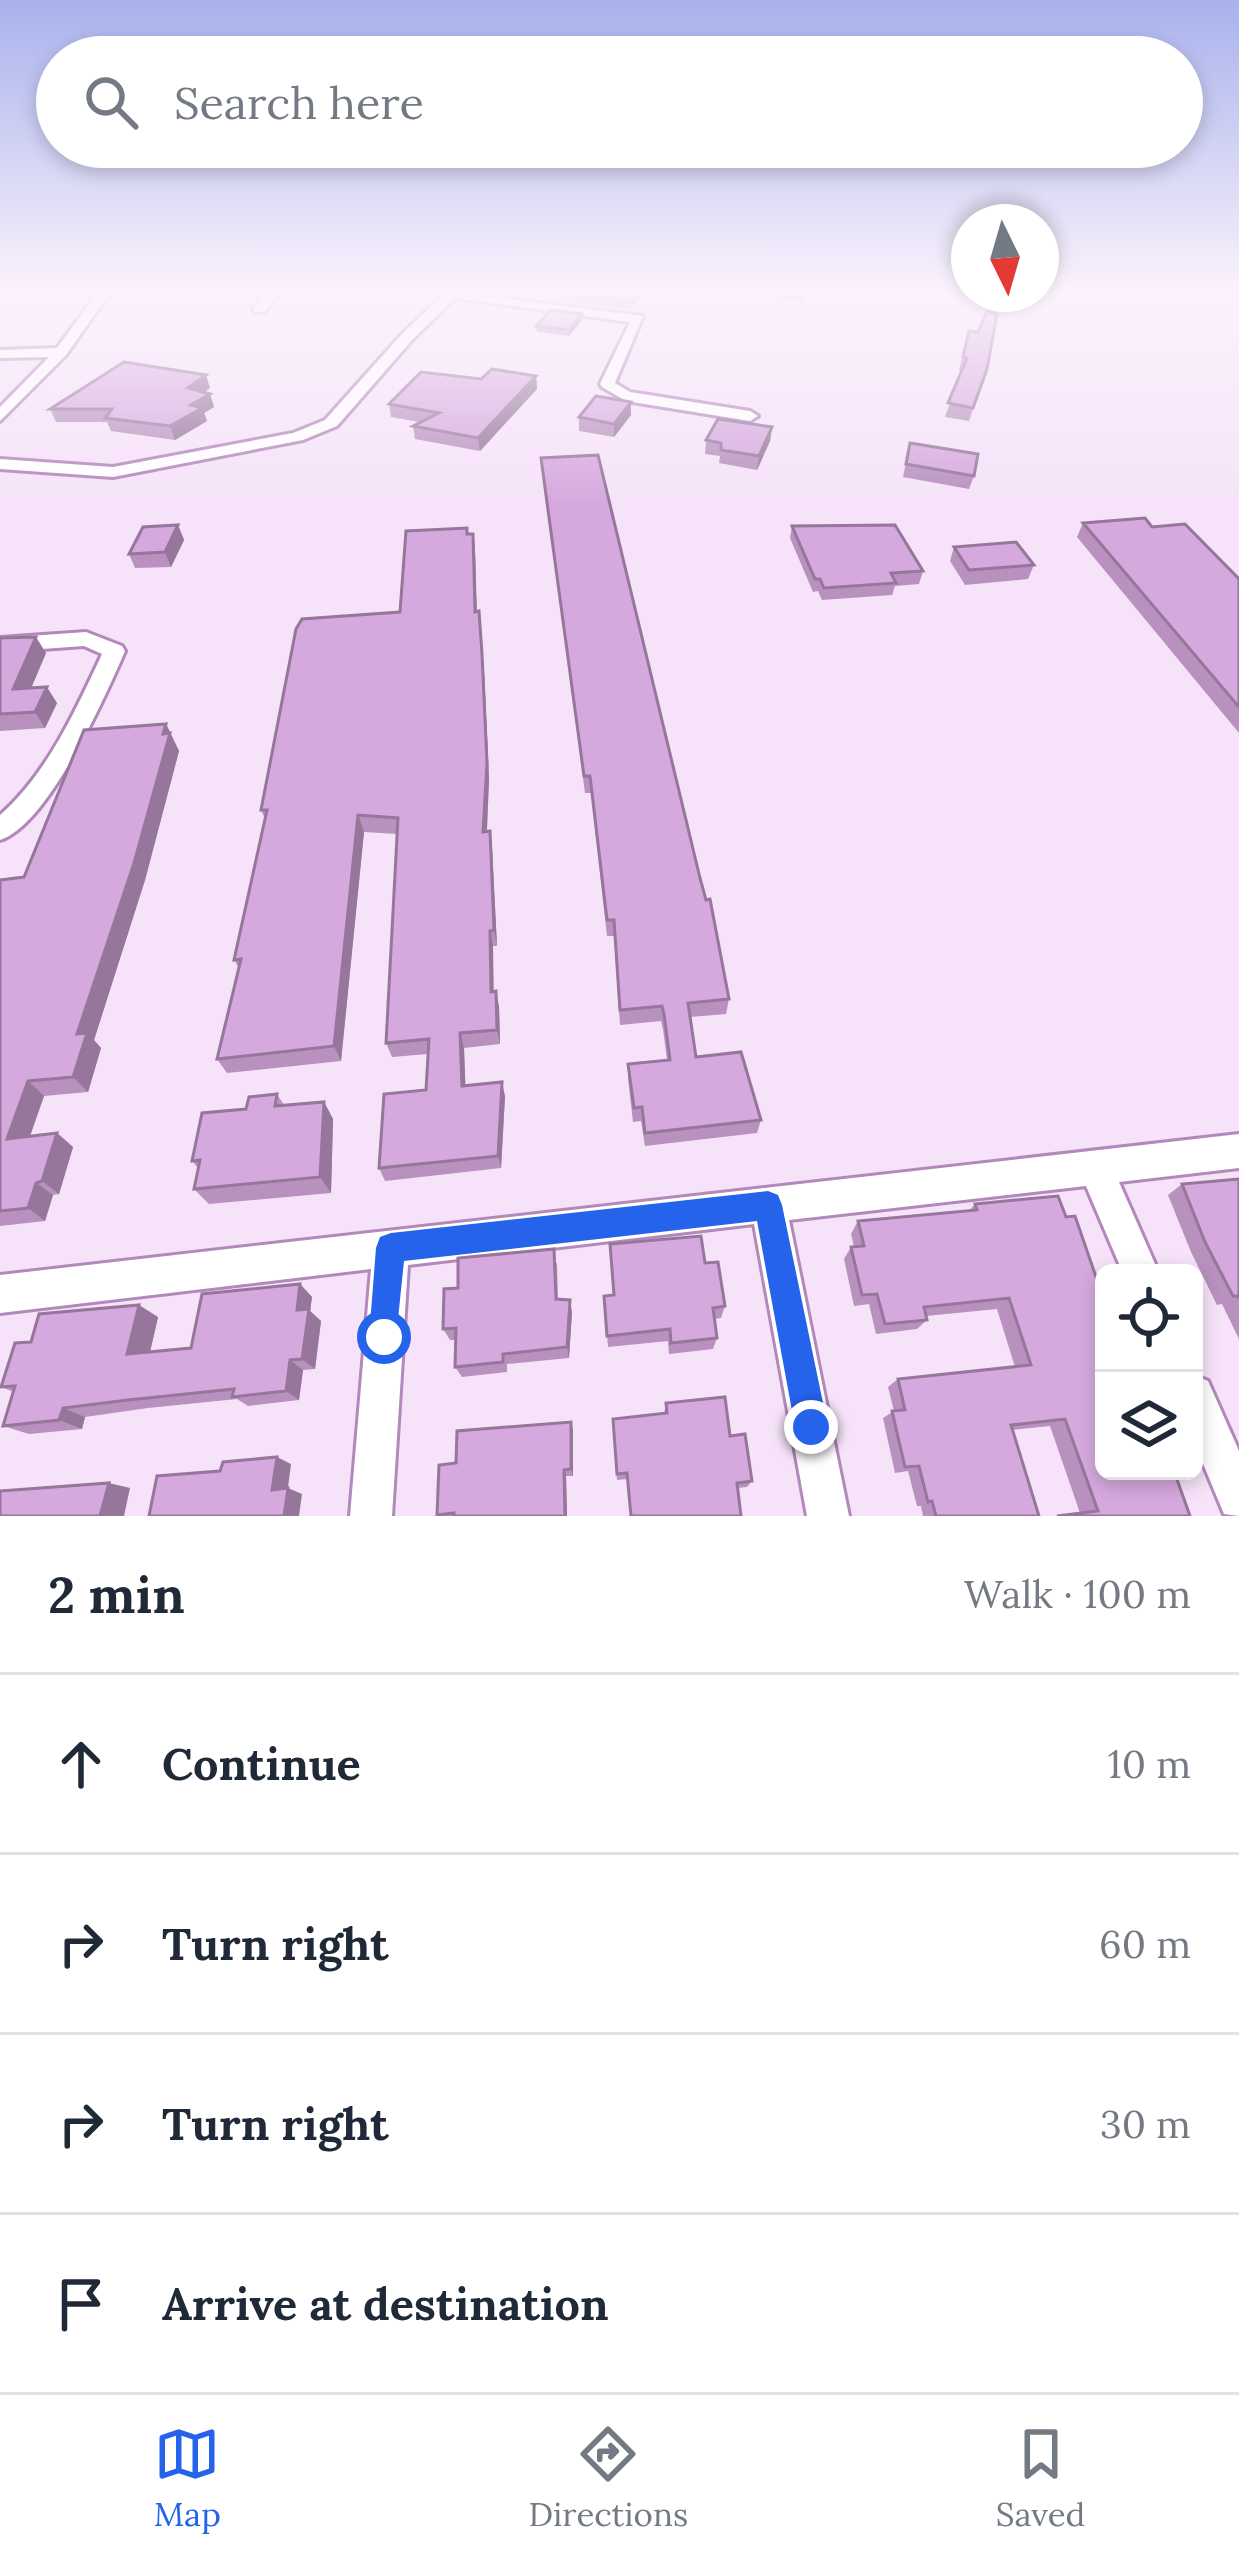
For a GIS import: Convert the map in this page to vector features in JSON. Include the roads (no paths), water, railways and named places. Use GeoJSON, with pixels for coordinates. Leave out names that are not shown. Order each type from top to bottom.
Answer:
{"type":"FeatureCollection","features":[{"type":"Feature","properties":{"kind":"street"},"geometry":{"type":"LineString","coordinates":[[0,416],[52,362]]}},
{"type":"Feature","properties":{"kind":"street"},"geometry":{"type":"LineString","coordinates":[[0,464],[112,472],[297,437],[331,423],[388,362]]}},
{"type":"Feature","properties":{"kind":"street"},"geometry":{"type":"LineString","coordinates":[[617,362],[607,383],[626,396],[749,416]]}},
{"type":"Feature","properties":{"kind":"street"},"geometry":{"type":"LineString","coordinates":[[0,645],[86,639],[113,651],[96,692],[52,766],[0,830]]}},
{"type":"Feature","properties":{"kind":"street"},"geometry":{"type":"LineString","coordinates":[[0,1294],[1239,1151]]}},
{"type":"Feature","properties":{"kind":"street"},"geometry":{"type":"LineString","coordinates":[[1096,1168],[1137,1264]]}},
{"type":"Feature","properties":{"kind":"street"},"geometry":{"type":"LineString","coordinates":[[768,1205],[828,1516]]}},
{"type":"Feature","properties":{"kind":"street"},"geometry":{"type":"LineString","coordinates":[[371,1516],[391,1248]]}},
{"type":"Feature","properties":{"kind":"street"},"geometry":{"type":"LineString","coordinates":[[1203,1416],[1239,1499]]}}]}
